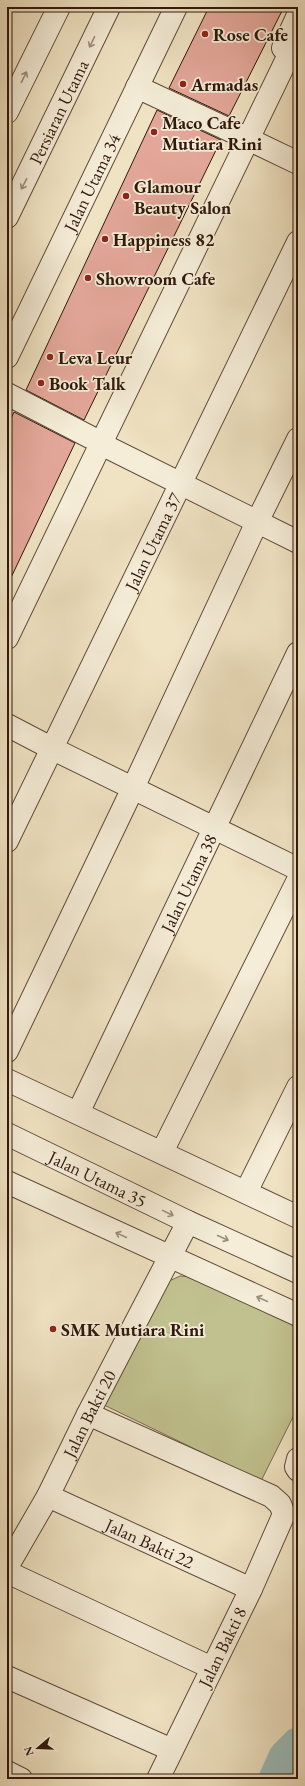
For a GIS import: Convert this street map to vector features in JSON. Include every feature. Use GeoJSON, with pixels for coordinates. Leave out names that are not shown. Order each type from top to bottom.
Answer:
{"type":"FeatureCollection","features":[{"type":"Feature","properties":{"kind":"street"},"geometry":{"type":"LineString","coordinates":[[7,112],[59,7]]}},
{"type":"Feature","properties":{"kind":"street","name":"Persiaran Utama"},"geometry":{"type":"LineString","coordinates":[[7,217],[109,7]]}},
{"type":"Feature","properties":{"kind":"street","name":"Jalan Utama 34"},"geometry":{"type":"LineString","coordinates":[[7,357],[176,7]]}},
{"type":"Feature","properties":{"kind":"street"},"geometry":{"type":"LineString","coordinates":[[7,638],[96,441],[244,137],[298,15]]}},
{"type":"Feature","properties":{"kind":"street"},"geometry":{"type":"LineString","coordinates":[[244,137],[298,36]]}},
{"type":"Feature","properties":{"kind":"street"},"geometry":{"type":"LineString","coordinates":[[137,87],[298,163]]}},
{"type":"Feature","properties":{"kind":"street","name":"Jalan Utama 37"},"geometry":{"type":"LineString","coordinates":[[7,841],[298,242]]}},
{"type":"Feature","properties":{"kind":"street"},"geometry":{"type":"LineString","coordinates":[[7,394],[96,441],[298,542]]}},
{"type":"Feature","properties":{"kind":"street"},"geometry":{"type":"LineString","coordinates":[[7,1051],[133,788],[257,522],[298,439]]}},
{"type":"Feature","properties":{"kind":"street"},"geometry":{"type":"LineString","coordinates":[[7,603],[96,441]]}},
{"type":"Feature","properties":{"kind":"street","name":"Jalan Utama 38"},"geometry":{"type":"LineString","coordinates":[[78,1113],[298,653]]}},
{"type":"Feature","properties":{"kind":"street"},"geometry":{"type":"LineString","coordinates":[[7,724],[52,749],[298,869]]}},
{"type":"Feature","properties":{"kind":"street"},"geometry":{"type":"LineString","coordinates":[[162,1152],[298,880]]}},
{"type":"Feature","properties":{"kind":"street"},"geometry":{"type":"LineString","coordinates":[[7,1080],[298,1217]]}},
{"type":"Feature","properties":{"kind":"street"},"geometry":{"type":"LineString","coordinates":[[246,1192],[298,1087]]}},
{"type":"Feature","properties":{"kind":"street","name":"Jalan Utama 35"},"geometry":{"type":"LineString","coordinates":[[7,1134],[188,1222],[298,1272]]}},
{"type":"Feature","properties":{"kind":"street"},"geometry":{"type":"LineString","coordinates":[[7,1182],[169,1258],[298,1315]]}},
{"type":"Feature","properties":{"kind":"street"},"geometry":{"type":"LineString","coordinates":[[169,1258],[188,1222]]}},
{"type":"Feature","properties":{"kind":"street","name":"Jalan Bakti 20"},"geometry":{"type":"LineString","coordinates":[[7,1568],[48,1496],[88,1414],[169,1258]]}},
{"type":"Feature","properties":{"kind":"street","name":"Jalan Bakti 8"},"geometry":{"type":"LineString","coordinates":[[88,1414],[271,1496],[280,1504],[284,1514],[251,1589],[158,1779]]}},
{"type":"Feature","properties":{"kind":"street"},"geometry":{"type":"LineString","coordinates":[[298,1459],[296,1467],[298,1470]]}},
{"type":"Feature","properties":{"kind":"street","name":"Jalan Bakti 22"},"geometry":{"type":"LineString","coordinates":[[48,1496],[251,1589]]}},
{"type":"Feature","properties":{"kind":"street"},"geometry":{"type":"LineString","coordinates":[[7,1572],[212,1668]]}},
{"type":"Feature","properties":{"kind":"street"},"geometry":{"type":"LineString","coordinates":[[7,1677],[172,1750]]}},
{"type":"Feature","properties":{"kind":"street"},"geometry":{"type":"LineString","coordinates":[[7,1772],[21,1779]]}},
{"type":"Feature","properties":{"kind":"green space"},"geometry":{"type":"Polygon","coordinates":[[[180,1276],[194,1277],[298,1324],[298,1407],[261,1481],[104,1405],[169,1281],[180,1276]]]}},
{"type":"Feature","properties":{"kind":"building"},"geometry":{"type":"Polygon","coordinates":[[[209,7],[284,7],[229,116],[169,88],[209,7]]]}},
{"type":"Feature","properties":{"kind":"building"},"geometry":{"type":"Polygon","coordinates":[[[157,110],[221,140],[84,420],[26,390],[157,110]]]}},
{"type":"Feature","properties":{"kind":"building"},"geometry":{"type":"Polygon","coordinates":[[[14,412],[75,443],[7,586],[7,427],[14,412]]]}},
{"type":"Feature","properties":{"kind":"waterway"},"geometry":{"type":"LineString","coordinates":[[276,1779],[286,1757],[298,1745]]}},
{"type":"Feature","properties":{"kind":"place","name":"Rose Cafe"},"geometry":{"type":"Point","coordinates":[205,34]}},
{"type":"Feature","properties":{"kind":"place","name":"Armadas"},"geometry":{"type":"Point","coordinates":[183,84]}},
{"type":"Feature","properties":{"kind":"place","name":"Maco Cafe Mutiara Rini"},"geometry":{"type":"Point","coordinates":[154,132]}},
{"type":"Feature","properties":{"kind":"place","name":"Glamour Beauty Salon"},"geometry":{"type":"Point","coordinates":[126,196]}},
{"type":"Feature","properties":{"kind":"place","name":"Happiness 82"},"geometry":{"type":"Point","coordinates":[105,239]}},
{"type":"Feature","properties":{"kind":"place","name":"Showroom Cafe"},"geometry":{"type":"Point","coordinates":[88,278]}},
{"type":"Feature","properties":{"kind":"place","name":"Leva Leur"},"geometry":{"type":"Point","coordinates":[50,357]}},
{"type":"Feature","properties":{"kind":"place","name":"Book Talk"},"geometry":{"type":"Point","coordinates":[41,383]}},
{"type":"Feature","properties":{"kind":"place","name":"SMK Mutiara Rini"},"geometry":{"type":"Point","coordinates":[53,1329]}}]}
